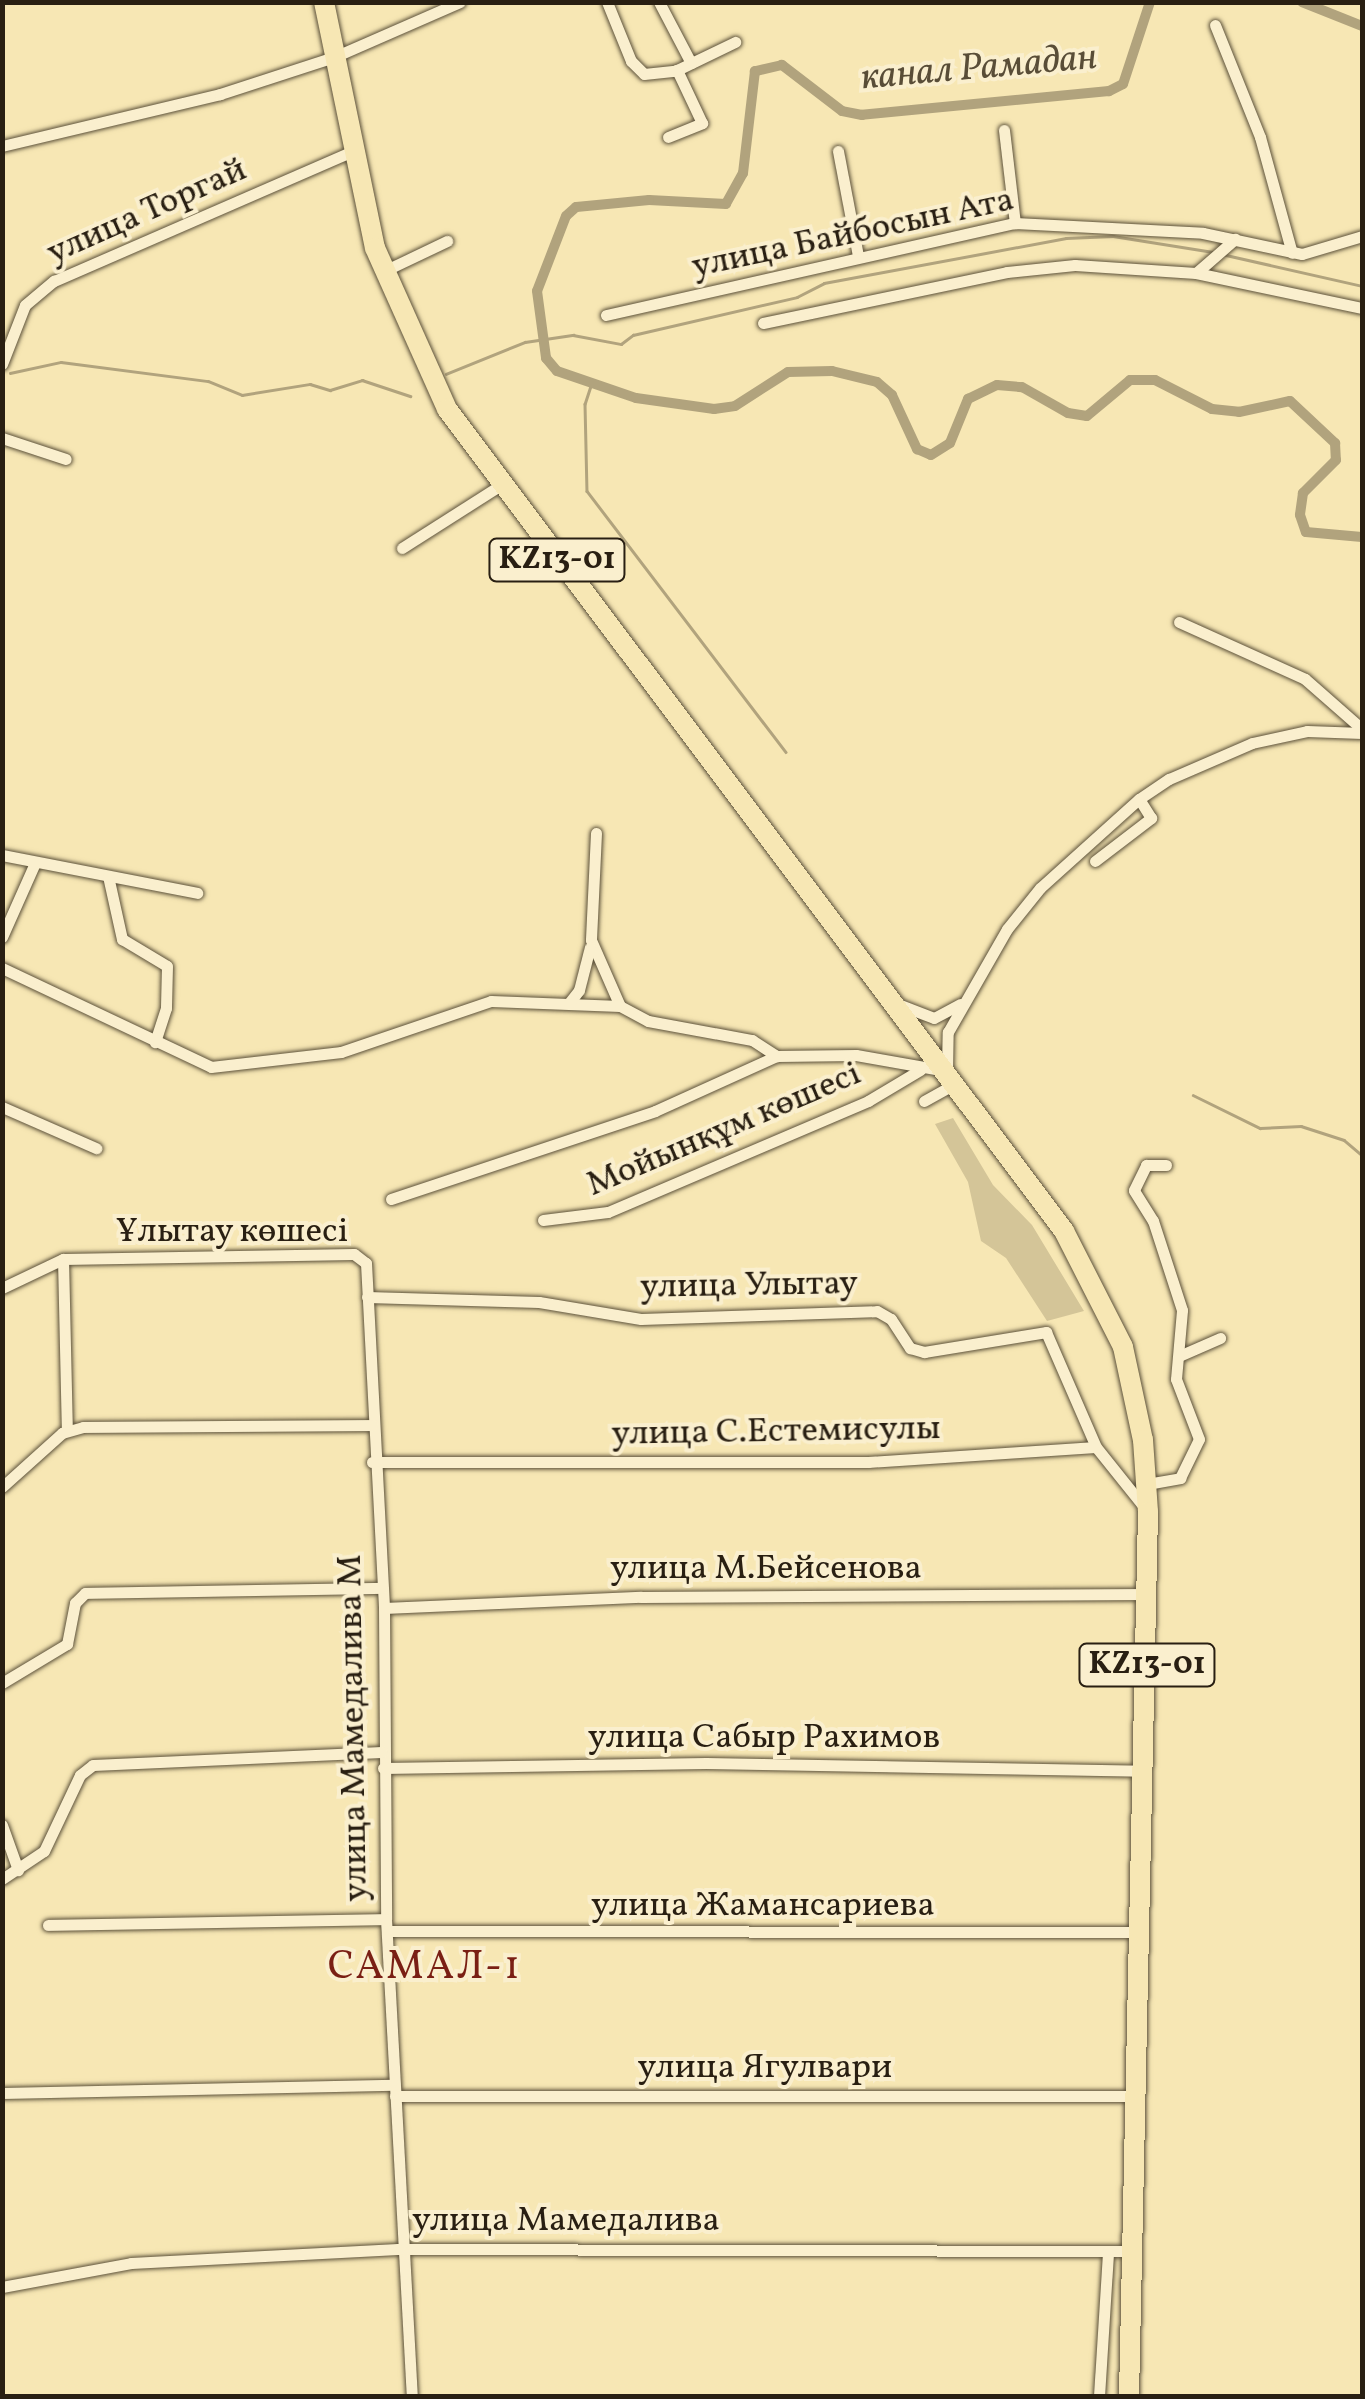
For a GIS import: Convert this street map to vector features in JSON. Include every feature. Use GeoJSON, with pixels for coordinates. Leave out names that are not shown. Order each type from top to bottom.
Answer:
{"type":"FeatureCollection","features":[{"type":"Feature","properties":{"kind":"highway","name":"KZ13-01"},"geometry":{"type":"LineString","coordinates":[[324,2],[383,271],[432,381],[501,485],[952,1077],[1098,1286],[1132,1379],[1147,1484],[1148,1594],[1129,2396]]}},
{"type":"Feature","properties":{"kind":"street"},"geometry":{"type":"LineString","coordinates":[[2,146],[205,98],[334,56],[460,2]]}},
{"type":"Feature","properties":{"kind":"street"},"geometry":{"type":"LineString","coordinates":[[607,2],[631,61],[659,80],[734,42]]}},
{"type":"Feature","properties":{"kind":"street"},"geometry":{"type":"LineString","coordinates":[[659,2],[691,63]]}},
{"type":"Feature","properties":{"kind":"street"},"geometry":{"type":"LineString","coordinates":[[1215,25],[1260,137],[1292,253]]}},
{"type":"Feature","properties":{"kind":"street"},"geometry":{"type":"LineString","coordinates":[[668,137],[702,122],[677,70]]}},
{"type":"Feature","properties":{"kind":"street"},"geometry":{"type":"LineString","coordinates":[[1004,130],[1015,223]]}},
{"type":"Feature","properties":{"kind":"street","name":"улица Торгай"},"geometry":{"type":"LineString","coordinates":[[2,364],[25,305],[54,281],[354,151]]}},
{"type":"Feature","properties":{"kind":"street"},"geometry":{"type":"LineString","coordinates":[[838,151],[858,256]]}},
{"type":"Feature","properties":{"kind":"street","name":"улица Байбосын Ата"},"geometry":{"type":"LineString","coordinates":[[606,315],[1015,223],[1108,224],[1226,247],[1292,253],[1362,236]]}},
{"type":"Feature","properties":{"kind":"street"},"geometry":{"type":"LineString","coordinates":[[383,271],[448,241]]}},
{"type":"Feature","properties":{"kind":"street"},"geometry":{"type":"LineString","coordinates":[[1196,273],[1226,247]]}},
{"type":"Feature","properties":{"kind":"street"},"geometry":{"type":"LineString","coordinates":[[763,323],[1041,266],[1196,273],[1362,308]]}},
{"type":"Feature","properties":{"kind":"street"},"geometry":{"type":"LineString","coordinates":[[2,438],[66,459]]}},
{"type":"Feature","properties":{"kind":"street"},"geometry":{"type":"LineString","coordinates":[[402,548],[501,485]]}},
{"type":"Feature","properties":{"kind":"street"},"geometry":{"type":"LineString","coordinates":[[1179,622],[1305,679],[1362,731]]}},
{"type":"Feature","properties":{"kind":"street"},"geometry":{"type":"LineString","coordinates":[[924,1102],[952,1077],[946,1040],[964,1001],[1040,888],[1139,800],[1169,779],[1252,743],[1307,731],[1362,731]]}},
{"type":"Feature","properties":{"kind":"street"},"geometry":{"type":"LineString","coordinates":[[1095,861],[1151,818],[1139,800]]}},
{"type":"Feature","properties":{"kind":"street"},"geometry":{"type":"LineString","coordinates":[[569,1003],[579,990],[591,940],[596,833]]}},
{"type":"Feature","properties":{"kind":"street"},"geometry":{"type":"LineString","coordinates":[[2,855],[197,893]]}},
{"type":"Feature","properties":{"kind":"street"},"geometry":{"type":"LineString","coordinates":[[2,937],[36,863]]}},
{"type":"Feature","properties":{"kind":"street"},"geometry":{"type":"LineString","coordinates":[[108,876],[122,939],[166,966],[166,1008],[155,1042]]}},
{"type":"Feature","properties":{"kind":"street"},"geometry":{"type":"LineString","coordinates":[[591,940],[620,1006]]}},
{"type":"Feature","properties":{"kind":"street","name":"Мойынқұм көшесі"},"geometry":{"type":"LineString","coordinates":[[2,968],[199,1065],[239,1068],[341,1052],[478,1002],[569,1003],[620,1006],[648,1021],[752,1040],[777,1056],[856,1055],[952,1077]]}},
{"type":"Feature","properties":{"kind":"street"},"geometry":{"type":"LineString","coordinates":[[898,1004],[934,1018],[964,1001]]}},
{"type":"Feature","properties":{"kind":"street"},"geometry":{"type":"LineString","coordinates":[[390,1200],[655,1111],[777,1056]]}},
{"type":"Feature","properties":{"kind":"street","name":"Мойынқұм көшесі"},"geometry":{"type":"LineString","coordinates":[[543,1220],[608,1212],[868,1101],[920,1070]]}},
{"type":"Feature","properties":{"kind":"street"},"geometry":{"type":"LineString","coordinates":[[2,1107],[96,1148]]}},
{"type":"Feature","properties":{"kind":"street"},"geometry":{"type":"LineString","coordinates":[[1147,1484],[1190,1473],[1199,1439],[1177,1386],[1182,1310],[1153,1221],[1134,1185],[1146,1165],[1166,1165]]}},
{"type":"Feature","properties":{"kind":"street","name":"Ұлытау көшесі"},"geometry":{"type":"LineString","coordinates":[[63,1260],[354,1254],[366,1263],[367,1297]]}},
{"type":"Feature","properties":{"kind":"street"},"geometry":{"type":"LineString","coordinates":[[2,1288],[63,1260],[66,1430]]}},
{"type":"Feature","properties":{"kind":"street","name":"улица Мамедалива М"},"geometry":{"type":"LineString","coordinates":[[367,1297],[372,1462],[384,1608],[386,1925],[412,2396]]}},
{"type":"Feature","properties":{"kind":"street","name":"улица Улытау"},"geometry":{"type":"LineString","coordinates":[[367,1297],[539,1302],[641,1319],[877,1311],[891,1319],[910,1348],[924,1352],[1046,1332],[1096,1446]]}},
{"type":"Feature","properties":{"kind":"street"},"geometry":{"type":"LineString","coordinates":[[1178,1356],[1220,1338]]}},
{"type":"Feature","properties":{"kind":"street"},"geometry":{"type":"LineString","coordinates":[[2,1487],[66,1430],[372,1425]]}},
{"type":"Feature","properties":{"kind":"street"},"geometry":{"type":"LineString","coordinates":[[1096,1446],[1148,1512]]}},
{"type":"Feature","properties":{"kind":"street","name":"улица С.Естемисулы"},"geometry":{"type":"LineString","coordinates":[[372,1462],[868,1462],[1096,1446]]}},
{"type":"Feature","properties":{"kind":"street"},"geometry":{"type":"LineString","coordinates":[[2,1683],[68,1644],[75,1604],[85,1593],[382,1588]]}},
{"type":"Feature","properties":{"kind":"street","name":"улица М.Бейсенова"},"geometry":{"type":"LineString","coordinates":[[384,1608],[641,1596],[1148,1594]]}},
{"type":"Feature","properties":{"kind":"street"},"geometry":{"type":"LineString","coordinates":[[2,1879],[44,1851],[80,1775],[93,1765],[382,1752]]}},
{"type":"Feature","properties":{"kind":"street","name":"улица Сабыр Рахимов"},"geometry":{"type":"LineString","coordinates":[[383,1768],[706,1763],[1144,1771]]}},
{"type":"Feature","properties":{"kind":"street"},"geometry":{"type":"LineString","coordinates":[[2,1825],[18,1870]]}},
{"type":"Feature","properties":{"kind":"street","name":"улица Жамансариева"},"geometry":{"type":"LineString","coordinates":[[48,1925],[1138,1932]]}},
{"type":"Feature","properties":{"kind":"street","name":"улица Ягулвари"},"geometry":{"type":"LineString","coordinates":[[2,2093],[395,2091],[1135,2096]]}},
{"type":"Feature","properties":{"kind":"street","name":"улица Мамедалива"},"geometry":{"type":"LineString","coordinates":[[2,2287],[131,2263],[404,2250],[1132,2251]]}},
{"type":"Feature","properties":{"kind":"street"},"geometry":{"type":"LineString","coordinates":[[1099,2396],[1108,2251]]}},
{"type":"Feature","properties":{"kind":"shaded area"},"geometry":{"type":"Polygon","coordinates":[[[953,1118],[993,1185],[1032,1225],[1084,1311],[1047,1321],[1006,1258],[981,1241],[968,1182],[935,1124],[953,1118]]]}},
{"type":"Feature","properties":{"kind":"waterway","name":"канал Рамадан"},"geometry":{"type":"LineString","coordinates":[[1150,2],[1123,84],[1109,91],[862,115],[842,111],[782,65],[755,71],[743,173],[726,204],[649,200],[576,207],[566,216],[537,291],[546,358],[557,371],[636,398],[714,409],[735,406],[788,372],[832,371],[877,382],[892,395],[917,449],[931,455],[950,443],[968,399],[997,385],[1022,387],[1068,413],[1087,416],[1130,380],[1155,380],[1212,409],[1239,412],[1290,401],[1335,443],[1336,460],[1303,493],[1300,515],[1306,532],[1362,537]]}},
{"type":"Feature","properties":{"kind":"waterway","name":"канал Рамадан"},"geometry":{"type":"LineString","coordinates":[[1302,2],[1362,26]]}},
{"type":"Feature","properties":{"kind":"waterway"},"geometry":{"type":"LineString","coordinates":[[446,374],[525,342],[573,335],[621,344],[633,335],[797,297],[824,283],[1066,238],[1113,236],[1213,252]]}},
{"type":"Feature","properties":{"kind":"waterway"},"geometry":{"type":"LineString","coordinates":[[1226,255],[1362,286]]}},
{"type":"Feature","properties":{"kind":"waterway"},"geometry":{"type":"LineString","coordinates":[[10,373],[61,362],[208,381],[242,395],[310,384],[330,390],[362,380],[410,396]]}},
{"type":"Feature","properties":{"kind":"waterway"},"geometry":{"type":"LineString","coordinates":[[592,383],[585,404],[587,491],[786,752]]}},
{"type":"Feature","properties":{"kind":"waterway"},"geometry":{"type":"LineString","coordinates":[[1193,1095],[1260,1128],[1301,1126],[1344,1140],[1362,1155]]}},
{"type":"Feature","properties":{"kind":"district","name":"САМАЛ-1"},"geometry":{"type":"Point","coordinates":[425,1968]}}]}
